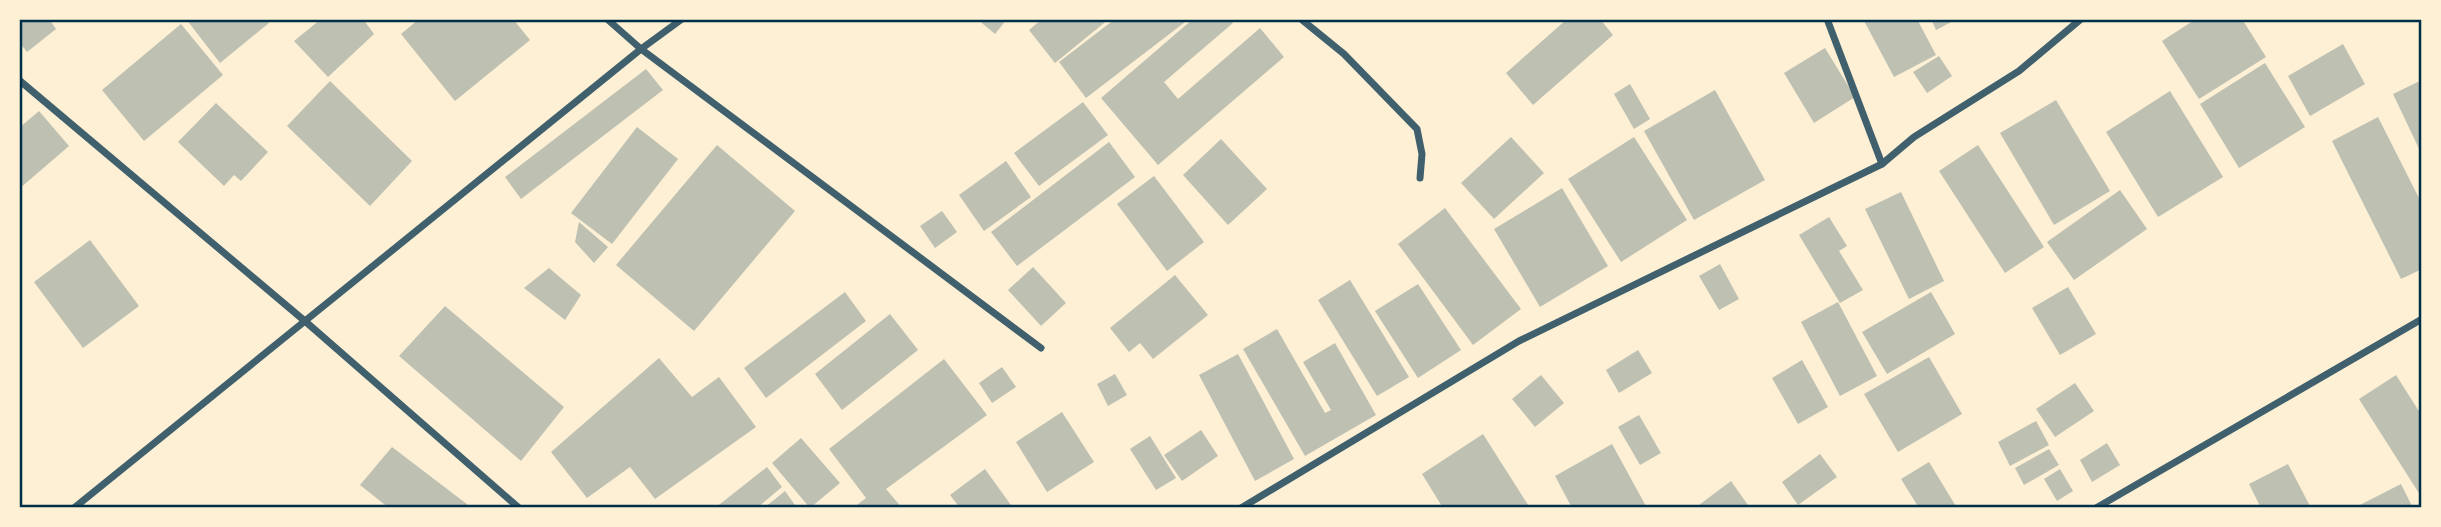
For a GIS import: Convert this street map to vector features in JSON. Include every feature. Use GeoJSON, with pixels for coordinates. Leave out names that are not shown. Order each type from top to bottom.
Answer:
{"type":"FeatureCollection","features":[{"type":"Feature","properties":{"kind":"street"},"geometry":{"type":"LineString","coordinates":[[607,19],[641,49],[1041,348]]}},
{"type":"Feature","properties":{"kind":"street"},"geometry":{"type":"LineString","coordinates":[[74,508],[641,49],[682,19]]}},
{"type":"Feature","properties":{"kind":"street"},"geometry":{"type":"LineString","coordinates":[[1301,19],[1344,54],[1417,128],[1422,154],[1420,178]]}},
{"type":"Feature","properties":{"kind":"street"},"geometry":{"type":"LineString","coordinates":[[1827,19],[1882,164]]}},
{"type":"Feature","properties":{"kind":"street"},"geometry":{"type":"LineString","coordinates":[[1241,508],[1518,341],[1882,164],[1914,137],[2019,71],[2081,19]]}},
{"type":"Feature","properties":{"kind":"street"},"geometry":{"type":"LineString","coordinates":[[19,80],[306,322],[519,508]]}},
{"type":"Feature","properties":{"kind":"street"},"geometry":{"type":"LineString","coordinates":[[2096,508],[2422,319]]}},
{"type":"Feature","properties":{"kind":"building"},"geometry":{"type":"Polygon","coordinates":[[[19,19],[49,19],[56,29],[27,52],[19,42],[19,19]]]}},
{"type":"Feature","properties":{"kind":"building"},"geometry":{"type":"Polygon","coordinates":[[[186,19],[265,19],[269,23],[220,63],[186,19]]]}},
{"type":"Feature","properties":{"kind":"building"},"geometry":{"type":"Polygon","coordinates":[[[321,19],[363,19],[374,34],[328,77],[294,41],[321,19]]]}},
{"type":"Feature","properties":{"kind":"building"},"geometry":{"type":"Polygon","coordinates":[[[419,19],[513,19],[530,40],[455,101],[401,34],[419,19]]]}},
{"type":"Feature","properties":{"kind":"building"},"geometry":{"type":"Polygon","coordinates":[[[977,19],[1007,19],[995,34],[977,19]]]}},
{"type":"Feature","properties":{"kind":"building"},"geometry":{"type":"Polygon","coordinates":[[[1042,19],[1109,19],[1055,63],[1029,30],[1042,19]]]}},
{"type":"Feature","properties":{"kind":"building"},"geometry":{"type":"Polygon","coordinates":[[[1115,19],[1189,19],[1086,98],[1059,62],[1115,19]]]}},
{"type":"Feature","properties":{"kind":"building"},"geometry":{"type":"Polygon","coordinates":[[[1193,19],[1230,19],[1233,23],[1164,82],[1178,99],[1260,28],[1284,57],[1158,165],[1101,98],[1193,19]]]}},
{"type":"Feature","properties":{"kind":"building"},"geometry":{"type":"Polygon","coordinates":[[[1567,19],[1600,19],[1613,35],[1533,105],[1506,73],[1567,19]]]}},
{"type":"Feature","properties":{"kind":"building"},"geometry":{"type":"Polygon","coordinates":[[[1863,19],[1917,19],[1936,55],[1894,77],[1863,19]]]}},
{"type":"Feature","properties":{"kind":"building"},"geometry":{"type":"Polygon","coordinates":[[[1931,19],[1957,19],[1936,30],[1931,19]]]}},
{"type":"Feature","properties":{"kind":"building"},"geometry":{"type":"Polygon","coordinates":[[[2196,19],[2242,19],[2266,57],[2199,99],[2162,41],[2196,19]]]}},
{"type":"Feature","properties":{"kind":"building"},"geometry":{"type":"Polygon","coordinates":[[[181,24],[223,75],[144,141],[102,90],[181,24]]]}},
{"type":"Feature","properties":{"kind":"building"},"geometry":{"type":"Polygon","coordinates":[[[2343,44],[2365,84],[2310,116],[2288,76],[2343,44]]]}},
{"type":"Feature","properties":{"kind":"building"},"geometry":{"type":"Polygon","coordinates":[[[1825,48],[1855,97],[1814,123],[1784,73],[1825,48]]]}},
{"type":"Feature","properties":{"kind":"building"},"geometry":{"type":"Polygon","coordinates":[[[1939,56],[1952,76],[1927,93],[1913,72],[1939,56]]]}},
{"type":"Feature","properties":{"kind":"building"},"geometry":{"type":"Polygon","coordinates":[[[2265,63],[2305,127],[2239,168],[2200,104],[2265,63]]]}},
{"type":"Feature","properties":{"kind":"building"},"geometry":{"type":"Polygon","coordinates":[[[646,69],[663,90],[521,199],[505,177],[646,69]]]}},
{"type":"Feature","properties":{"kind":"building"},"geometry":{"type":"Polygon","coordinates":[[[2422,80],[2422,155],[2393,94],[2422,80]]]}},
{"type":"Feature","properties":{"kind":"building"},"geometry":{"type":"Polygon","coordinates":[[[330,81],[412,161],[370,206],[287,126],[330,81]]]}},
{"type":"Feature","properties":{"kind":"building"},"geometry":{"type":"Polygon","coordinates":[[[1630,84],[1650,119],[1634,129],[1614,94],[1630,84]]]}},
{"type":"Feature","properties":{"kind":"building"},"geometry":{"type":"Polygon","coordinates":[[[1715,90],[1765,180],[1694,220],[1644,131],[1715,90]]]}},
{"type":"Feature","properties":{"kind":"building"},"geometry":{"type":"Polygon","coordinates":[[[2170,91],[2223,177],[2158,217],[2106,132],[2170,91]]]}},
{"type":"Feature","properties":{"kind":"building"},"geometry":{"type":"Polygon","coordinates":[[[2056,100],[2110,191],[2054,225],[2000,133],[2056,100]]]}},
{"type":"Feature","properties":{"kind":"building"},"geometry":{"type":"Polygon","coordinates":[[[1083,102],[1108,135],[1039,186],[1014,153],[1083,102]]]}},
{"type":"Feature","properties":{"kind":"building"},"geometry":{"type":"Polygon","coordinates":[[[216,103],[268,152],[241,181],[234,175],[224,186],[178,142],[216,103]]]}},
{"type":"Feature","properties":{"kind":"building"},"geometry":{"type":"Polygon","coordinates":[[[39,111],[69,146],[19,189],[19,128],[39,111]]]}},
{"type":"Feature","properties":{"kind":"building"},"geometry":{"type":"Polygon","coordinates":[[[2378,117],[2422,204],[2422,269],[2401,279],[2332,141],[2378,117]]]}},
{"type":"Feature","properties":{"kind":"building"},"geometry":{"type":"Polygon","coordinates":[[[637,127],[678,159],[612,244],[571,213],[637,127]]]}},
{"type":"Feature","properties":{"kind":"building"},"geometry":{"type":"Polygon","coordinates":[[[1511,137],[1544,173],[1494,219],[1461,183],[1511,137]]]}},
{"type":"Feature","properties":{"kind":"building"},"geometry":{"type":"Polygon","coordinates":[[[1634,137],[1687,220],[1621,262],[1568,179],[1634,137]]]}},
{"type":"Feature","properties":{"kind":"building"},"geometry":{"type":"Polygon","coordinates":[[[1221,139],[1267,189],[1228,225],[1183,175],[1221,139]]]}},
{"type":"Feature","properties":{"kind":"building"},"geometry":{"type":"Polygon","coordinates":[[[1109,142],[1135,177],[1017,266],[991,232],[1109,142]]]}},
{"type":"Feature","properties":{"kind":"building"},"geometry":{"type":"Polygon","coordinates":[[[717,145],[795,211],[694,331],[616,265],[717,145]]]}},
{"type":"Feature","properties":{"kind":"building"},"geometry":{"type":"Polygon","coordinates":[[[1978,145],[2044,247],[2005,273],[1939,171],[1978,145]]]}},
{"type":"Feature","properties":{"kind":"building"},"geometry":{"type":"Polygon","coordinates":[[[1006,161],[1031,197],[984,231],[959,195],[1006,161]]]}},
{"type":"Feature","properties":{"kind":"building"},"geometry":{"type":"Polygon","coordinates":[[[1154,176],[1204,242],[1167,271],[1117,204],[1154,176]]]}},
{"type":"Feature","properties":{"kind":"building"},"geometry":{"type":"Polygon","coordinates":[[[1562,188],[1608,266],[1540,307],[1494,229],[1562,188]]]}},
{"type":"Feature","properties":{"kind":"building"},"geometry":{"type":"Polygon","coordinates":[[[2120,190],[2147,229],[2074,280],[2047,242],[2120,190]]]}},
{"type":"Feature","properties":{"kind":"building"},"geometry":{"type":"Polygon","coordinates":[[[1901,192],[1944,281],[1909,299],[1865,209],[1901,192]]]}},
{"type":"Feature","properties":{"kind":"building"},"geometry":{"type":"Polygon","coordinates":[[[1445,208],[1521,309],[1473,345],[1398,244],[1445,208]]]}},
{"type":"Feature","properties":{"kind":"building"},"geometry":{"type":"Polygon","coordinates":[[[942,211],[957,232],[935,248],[920,226],[942,211]]]}},
{"type":"Feature","properties":{"kind":"building"},"geometry":{"type":"Polygon","coordinates":[[[1829,217],[1847,246],[1839,251],[1863,290],[1840,303],[1799,235],[1829,217]]]}},
{"type":"Feature","properties":{"kind":"building"},"geometry":{"type":"Polygon","coordinates":[[[579,222],[608,247],[594,263],[575,242],[579,222]]]}},
{"type":"Feature","properties":{"kind":"building"},"geometry":{"type":"Polygon","coordinates":[[[90,240],[139,306],[83,348],[34,282],[90,240]]]}},
{"type":"Feature","properties":{"kind":"building"},"geometry":{"type":"Polygon","coordinates":[[[1720,264],[1739,299],[1719,310],[1699,276],[1720,264]]]}},
{"type":"Feature","properties":{"kind":"building"},"geometry":{"type":"Polygon","coordinates":[[[1033,267],[1066,303],[1041,326],[1008,290],[1033,267]]]}},
{"type":"Feature","properties":{"kind":"building"},"geometry":{"type":"Polygon","coordinates":[[[549,268],[581,295],[565,320],[524,288],[549,268]]]}},
{"type":"Feature","properties":{"kind":"building"},"geometry":{"type":"Polygon","coordinates":[[[1175,275],[1208,315],[1153,359],[1140,343],[1129,352],[1110,328],[1175,275]]]}},
{"type":"Feature","properties":{"kind":"building"},"geometry":{"type":"Polygon","coordinates":[[[1350,280],[1409,377],[1377,396],[1318,300],[1350,280]]]}},
{"type":"Feature","properties":{"kind":"building"},"geometry":{"type":"Polygon","coordinates":[[[1418,284],[1461,350],[1418,378],[1375,311],[1418,284]]]}},
{"type":"Feature","properties":{"kind":"building"},"geometry":{"type":"Polygon","coordinates":[[[2068,287],[2096,334],[2060,355],[2032,308],[2068,287]]]}},
{"type":"Feature","properties":{"kind":"building"},"geometry":{"type":"Polygon","coordinates":[[[845,292],[866,321],[766,398],[744,368],[845,292]]]}},
{"type":"Feature","properties":{"kind":"building"},"geometry":{"type":"Polygon","coordinates":[[[1931,292],[1955,334],[1887,374],[1862,332],[1931,292]]]}},
{"type":"Feature","properties":{"kind":"building"},"geometry":{"type":"Polygon","coordinates":[[[1838,302],[1877,376],[1840,396],[1801,322],[1838,302]]]}},
{"type":"Feature","properties":{"kind":"building"},"geometry":{"type":"Polygon","coordinates":[[[445,306],[564,407],[521,461],[399,356],[445,306]]]}},
{"type":"Feature","properties":{"kind":"building"},"geometry":{"type":"Polygon","coordinates":[[[890,314],[918,350],[842,410],[815,374],[890,314]]]}},
{"type":"Feature","properties":{"kind":"building"},"geometry":{"type":"Polygon","coordinates":[[[1277,329],[1325,413],[1331,410],[1303,362],[1335,343],[1376,415],[1305,456],[1243,349],[1277,329]]]}},
{"type":"Feature","properties":{"kind":"building"},"geometry":{"type":"Polygon","coordinates":[[[1638,350],[1652,373],[1619,393],[1606,370],[1638,350]]]}},
{"type":"Feature","properties":{"kind":"building"},"geometry":{"type":"Polygon","coordinates":[[[1238,354],[1294,459],[1255,481],[1199,375],[1238,354]]]}},
{"type":"Feature","properties":{"kind":"building"},"geometry":{"type":"Polygon","coordinates":[[[1929,357],[1962,414],[1898,452],[1864,394],[1929,357]]]}},
{"type":"Feature","properties":{"kind":"building"},"geometry":{"type":"Polygon","coordinates":[[[659,358],[692,397],[719,377],[756,427],[655,499],[630,467],[587,498],[551,452],[659,358]]]}},
{"type":"Feature","properties":{"kind":"building"},"geometry":{"type":"Polygon","coordinates":[[[944,359],[987,415],[886,489],[902,508],[853,508],[866,498],[829,449],[944,359]]]}},
{"type":"Feature","properties":{"kind":"building"},"geometry":{"type":"Polygon","coordinates":[[[1802,360],[1828,407],[1798,424],[1772,378],[1802,360]]]}},
{"type":"Feature","properties":{"kind":"building"},"geometry":{"type":"Polygon","coordinates":[[[1002,367],[1016,387],[992,403],[979,383],[1002,367]]]}},
{"type":"Feature","properties":{"kind":"building"},"geometry":{"type":"Polygon","coordinates":[[[1115,374],[1127,395],[1108,406],[1097,384],[1115,374]]]}},
{"type":"Feature","properties":{"kind":"building"},"geometry":{"type":"Polygon","coordinates":[[[1541,375],[1564,403],[1535,427],[1512,399],[1541,375]]]}},
{"type":"Feature","properties":{"kind":"building"},"geometry":{"type":"Polygon","coordinates":[[[2396,375],[2422,416],[2422,498],[2359,399],[2396,375]]]}},
{"type":"Feature","properties":{"kind":"building"},"geometry":{"type":"Polygon","coordinates":[[[2075,383],[2094,411],[2055,437],[2036,409],[2075,383]]]}},
{"type":"Feature","properties":{"kind":"building"},"geometry":{"type":"Polygon","coordinates":[[[1062,412],[1094,462],[1047,492],[1016,442],[1062,412]]]}},
{"type":"Feature","properties":{"kind":"building"},"geometry":{"type":"Polygon","coordinates":[[[1639,415],[1661,453],[1640,465],[1618,427],[1639,415]]]}},
{"type":"Feature","properties":{"kind":"building"},"geometry":{"type":"Polygon","coordinates":[[[2036,421],[2049,445],[2010,466],[1998,442],[2036,421]]]}},
{"type":"Feature","properties":{"kind":"building"},"geometry":{"type":"Polygon","coordinates":[[[1201,430],[1218,456],[1182,481],[1164,455],[1201,430]]]}},
{"type":"Feature","properties":{"kind":"building"},"geometry":{"type":"Polygon","coordinates":[[[1483,434],[1530,508],[1443,508],[1422,474],[1483,434]]]}},
{"type":"Feature","properties":{"kind":"building"},"geometry":{"type":"Polygon","coordinates":[[[1150,436],[1176,478],[1156,490],[1130,449],[1150,436]]]}},
{"type":"Feature","properties":{"kind":"building"},"geometry":{"type":"Polygon","coordinates":[[[801,438],[840,483],[810,508],[772,463],[801,438]]]}},
{"type":"Feature","properties":{"kind":"building"},"geometry":{"type":"Polygon","coordinates":[[[2107,443],[2120,465],[2092,482],[2080,460],[2107,443]]]}},
{"type":"Feature","properties":{"kind":"building"},"geometry":{"type":"Polygon","coordinates":[[[1612,444],[1647,508],[1572,508],[1555,476],[1612,444]]]}},
{"type":"Feature","properties":{"kind":"building"},"geometry":{"type":"Polygon","coordinates":[[[392,447],[472,508],[389,508],[360,485],[392,447]]]}},
{"type":"Feature","properties":{"kind":"building"},"geometry":{"type":"Polygon","coordinates":[[[2049,449],[2059,465],[2024,485],[2015,468],[2049,449]]]}},
{"type":"Feature","properties":{"kind":"building"},"geometry":{"type":"Polygon","coordinates":[[[1820,454],[1837,477],[1798,505],[1782,482],[1820,454]]]}},
{"type":"Feature","properties":{"kind":"building"},"geometry":{"type":"Polygon","coordinates":[[[1929,462],[1957,508],[1919,508],[1901,479],[1929,462]]]}},
{"type":"Feature","properties":{"kind":"building"},"geometry":{"type":"Polygon","coordinates":[[[2288,464],[2311,508],[2261,508],[2249,484],[2288,464]]]}},
{"type":"Feature","properties":{"kind":"building"},"geometry":{"type":"Polygon","coordinates":[[[767,467],[782,487],[757,508],[715,508],[767,467]]]}},
{"type":"Feature","properties":{"kind":"building"},"geometry":{"type":"Polygon","coordinates":[[[985,469],[1013,508],[960,508],[950,495],[985,469]]]}},
{"type":"Feature","properties":{"kind":"building"},"geometry":{"type":"Polygon","coordinates":[[[2060,469],[2073,491],[2057,501],[2044,479],[2060,469]]]}},
{"type":"Feature","properties":{"kind":"building"},"geometry":{"type":"Polygon","coordinates":[[[1731,481],[1750,508],[1695,508],[1731,481]]]}},
{"type":"Feature","properties":{"kind":"building"},"geometry":{"type":"Polygon","coordinates":[[[2401,484],[2413,508],[2354,508],[2401,484]]]}},
{"type":"Feature","properties":{"kind":"building"},"geometry":{"type":"Polygon","coordinates":[[[785,491],[797,508],[764,508],[785,491]]]}}]}
